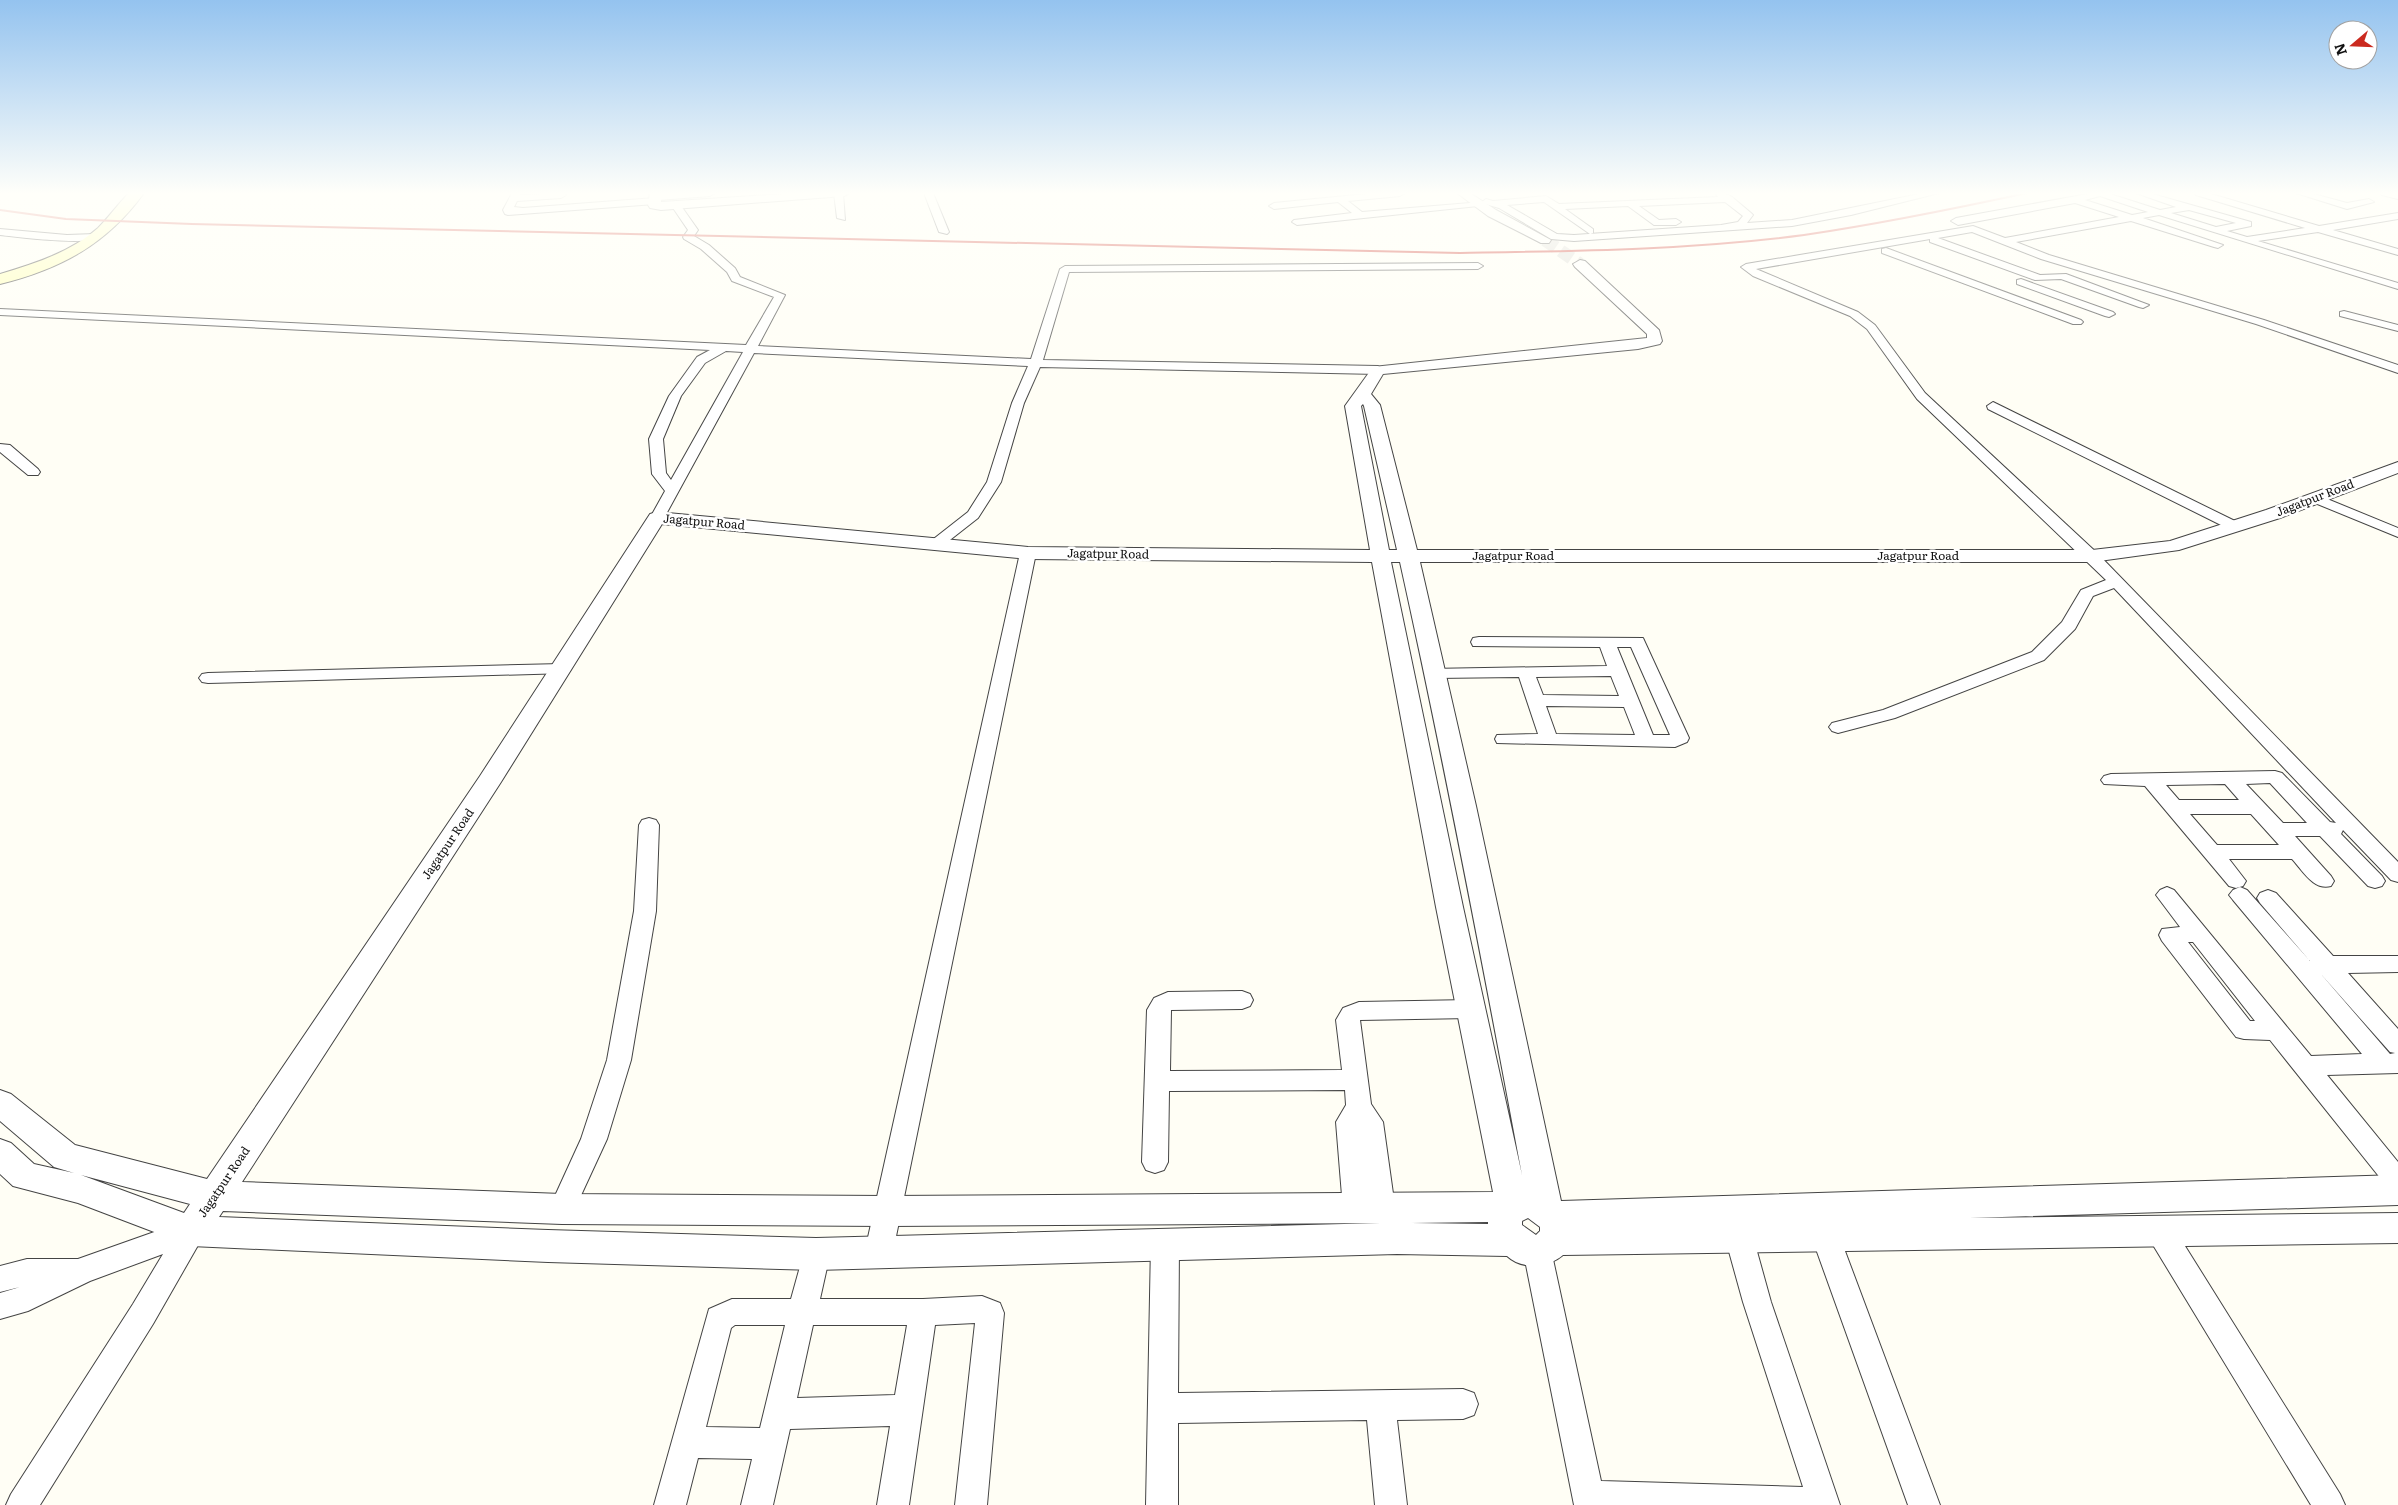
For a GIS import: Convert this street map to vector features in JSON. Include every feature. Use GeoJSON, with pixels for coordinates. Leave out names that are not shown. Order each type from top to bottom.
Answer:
{"type":"FeatureCollection","features":[{"type":"Feature","properties":{"kind":"main road"},"geometry":{"type":"LineString","coordinates":[[0,278],[48,263]]}},
{"type":"Feature","properties":{"kind":"street"},"geometry":{"type":"LineString","coordinates":[[657,518],[780,295],[741,281],[722,263]]}},
{"type":"Feature","properties":{"kind":"street"},"geometry":{"type":"LineString","coordinates":[[1769,263],[1746,267],[1757,274],[1854,314],[1871,327],[1920,396],[2092,556],[2398,875]]}},
{"type":"Feature","properties":{"kind":"street"},"geometry":{"type":"LineString","coordinates":[[1918,263],[2077,322]]}},
{"type":"Feature","properties":{"kind":"street"},"geometry":{"type":"LineString","coordinates":[[1945,263],[2092,317]]}},
{"type":"Feature","properties":{"kind":"street"},"geometry":{"type":"LineString","coordinates":[[1971,263],[2109,314]]}},
{"type":"Feature","properties":{"kind":"street"},"geometry":{"type":"LineString","coordinates":[[1999,263],[2039,278],[2062,276],[2143,305]]}},
{"type":"Feature","properties":{"kind":"street"},"geometry":{"type":"LineString","coordinates":[[1990,270],[2019,263]]}},
{"type":"Feature","properties":{"kind":"street"},"geometry":{"type":"LineString","coordinates":[[2064,263],[2260,322],[2398,369]]}},
{"type":"Feature","properties":{"kind":"street"},"geometry":{"type":"LineString","coordinates":[[2323,263],[2398,286]]}},
{"type":"Feature","properties":{"kind":"street"},"geometry":{"type":"LineString","coordinates":[[0,312],[1036,363],[1378,370],[1638,346],[1655,341],[1654,333],[1580,264]]}},
{"type":"Feature","properties":{"kind":"street"},"geometry":{"type":"LineString","coordinates":[[936,544],[972,516],[994,482],[1018,403],[1036,363],[1064,269],[1293,269],[1478,266]]}},
{"type":"Feature","properties":{"kind":"street"},"geometry":{"type":"LineString","coordinates":[[1940,281],[1974,274]]}},
{"type":"Feature","properties":{"kind":"street"},"geometry":{"type":"LineString","coordinates":[[2018,311],[2127,282]]}},
{"type":"Feature","properties":{"kind":"street"},"geometry":{"type":"LineString","coordinates":[[2083,294],[2125,308]]}},
{"type":"Feature","properties":{"kind":"street"},"geometry":{"type":"LineString","coordinates":[[0,326],[17,314]]}},
{"type":"Feature","properties":{"kind":"street"},"geometry":{"type":"LineString","coordinates":[[2344,314],[2398,328]]}},
{"type":"Feature","properties":{"kind":"street"},"geometry":{"type":"LineString","coordinates":[[672,490],[659,474],[656,439],[676,396],[702,360],[722,349]]}},
{"type":"Feature","properties":{"kind":"street"},"geometry":{"type":"LineString","coordinates":[[1378,370],[1363,394],[1372,405],[1372,451],[1380,556],[1470,1009],[1513,1207]]}},
{"type":"Feature","properties":{"kind":"street"},"geometry":{"type":"LineString","coordinates":[[1993,406],[2234,526]]}},
{"type":"Feature","properties":{"kind":"street"},"geometry":{"type":"LineString","coordinates":[[0,448],[5,448],[33,472]]}},
{"type":"Feature","properties":{"kind":"street"},"geometry":{"type":"LineString","coordinates":[[1372,451],[1410,556],[1498,968],[1541,1231],[1589,1500],[1824,1504],[1757,1302],[1739,1236]]}},
{"type":"Feature","properties":{"kind":"street","name":"Jagatpur Road"},"geometry":{"type":"LineString","coordinates":[[191,1231],[489,782],[657,518],[1028,553],[1380,556],[2092,556],[2172,546],[2316,498],[2398,467]]}},
{"type":"Feature","properties":{"kind":"street"},"geometry":{"type":"LineString","coordinates":[[2316,498],[2398,533]]}},
{"type":"Feature","properties":{"kind":"street"},"geometry":{"type":"LineString","coordinates":[[879,1251],[1028,553]]}},
{"type":"Feature","properties":{"kind":"street"},"geometry":{"type":"LineString","coordinates":[[1838,727],[1889,714],[2038,656],[2069,625],[2087,593],[2116,581]]}},
{"type":"Feature","properties":{"kind":"street"},"geometry":{"type":"LineString","coordinates":[[1479,642],[1634,641],[1639,644],[1680,738],[1675,741],[1504,739]]}},
{"type":"Feature","properties":{"kind":"street"},"geometry":{"type":"LineString","coordinates":[[1606,642],[1646,740]]}},
{"type":"Feature","properties":{"kind":"street"},"geometry":{"type":"LineString","coordinates":[[208,678],[562,669]]}},
{"type":"Feature","properties":{"kind":"street"},"geometry":{"type":"LineString","coordinates":[[1435,673],[1618,671]]}},
{"type":"Feature","properties":{"kind":"street"},"geometry":{"type":"LineString","coordinates":[[1526,672],[1549,740]]}},
{"type":"Feature","properties":{"kind":"street"},"geometry":{"type":"LineString","coordinates":[[1536,700],[1630,702]]}},
{"type":"Feature","properties":{"kind":"street"},"geometry":{"type":"LineString","coordinates":[[2228,777],[2324,881]]}},
{"type":"Feature","properties":{"kind":"street"},"geometry":{"type":"LineString","coordinates":[[2111,780],[2275,777],[2375,881]]}},
{"type":"Feature","properties":{"kind":"street"},"geometry":{"type":"LineString","coordinates":[[2150,779],[2211,852],[2300,965],[2393,1057]]}},
{"type":"Feature","properties":{"kind":"street"},"geometry":{"type":"LineString","coordinates":[[2174,808],[2256,807]]}},
{"type":"Feature","properties":{"kind":"street"},"geometry":{"type":"LineString","coordinates":[[562,1210],[594,1139],[619,1060],[645,911],[649,825]]}},
{"type":"Feature","properties":{"kind":"street"},"geometry":{"type":"LineString","coordinates":[[2278,830],[2353,829]]}},
{"type":"Feature","properties":{"kind":"street"},"geometry":{"type":"LineString","coordinates":[[2211,852],[2298,852]]}},
{"type":"Feature","properties":{"kind":"street"},"geometry":{"type":"LineString","coordinates":[[2167,895],[2398,1181]]}},
{"type":"Feature","properties":{"kind":"street"},"geometry":{"type":"LineString","coordinates":[[2268,898],[2328,966],[2393,1057]]}},
{"type":"Feature","properties":{"kind":"street"},"geometry":{"type":"LineString","coordinates":[[2300,965],[2398,964]]}},
{"type":"Feature","properties":{"kind":"street"},"geometry":{"type":"LineString","coordinates":[[1155,1162],[1158,1010],[1162,1004],[1168,1001],[1242,1000]]}},
{"type":"Feature","properties":{"kind":"street"},"geometry":{"type":"LineString","coordinates":[[1369,1208],[1349,1122],[1359,1107],[1348,1020],[1351,1014],[1359,1010],[1470,1009]]}},
{"type":"Feature","properties":{"kind":"street"},"geometry":{"type":"LineString","coordinates":[[2305,1066],[2393,1057]]}},
{"type":"Feature","properties":{"kind":"street"},"geometry":{"type":"LineString","coordinates":[[1156,1081],[1355,1080]]}},
{"type":"Feature","properties":{"kind":"street"},"geometry":{"type":"LineString","coordinates":[[0,1103],[66,1158],[214,1196],[562,1210],[887,1212],[1513,1207]]}},
{"type":"Feature","properties":{"kind":"street"},"geometry":{"type":"LineString","coordinates":[[6,1167],[25,1176],[79,1189],[191,1231],[816,1254],[1396,1238],[2142,1199],[2398,1190]]}},
{"type":"Feature","properties":{"kind":"street"},"geometry":{"type":"LineString","coordinates":[[2142,1199],[2329,1505]]}},
{"type":"Feature","properties":{"kind":"street"},"geometry":{"type":"LineString","coordinates":[[1513,1207],[1508,1212],[1505,1226],[1541,1231],[1739,1236],[2398,1228]]}},
{"type":"Feature","properties":{"kind":"street"},"geometry":{"type":"LineString","coordinates":[[0,1306],[18,1302],[81,1271],[191,1231]]}},
{"type":"Feature","properties":{"kind":"street"},"geometry":{"type":"LineString","coordinates":[[22,1505],[143,1314],[191,1231]]}},
{"type":"Feature","properties":{"kind":"street"},"geometry":{"type":"LineString","coordinates":[[1825,1235],[1924,1505]]}},
{"type":"Feature","properties":{"kind":"street"},"geometry":{"type":"LineString","coordinates":[[1162,1505],[1165,1244]]}},
{"type":"Feature","properties":{"kind":"street"},"geometry":{"type":"LineString","coordinates":[[757,1505],[816,1254]]}},
{"type":"Feature","properties":{"kind":"street"},"geometry":{"type":"LineString","coordinates":[[0,1279],[27,1272],[81,1271]]}},
{"type":"Feature","properties":{"kind":"street"},"geometry":{"type":"LineString","coordinates":[[670,1505],[719,1319],[732,1312],[923,1312],[982,1309],[990,1313],[971,1505]]}},
{"type":"Feature","properties":{"kind":"street"},"geometry":{"type":"LineString","coordinates":[[893,1505],[923,1312]]}},
{"type":"Feature","properties":{"kind":"street"},"geometry":{"type":"LineString","coordinates":[[1164,1408],[1463,1404]]}},
{"type":"Feature","properties":{"kind":"street"},"geometry":{"type":"LineString","coordinates":[[1380,1405],[1391,1505]]}},
{"type":"Feature","properties":{"kind":"street"},"geometry":{"type":"LineString","coordinates":[[778,1414],[908,1410]]}},
{"type":"Feature","properties":{"kind":"street"},"geometry":{"type":"LineString","coordinates":[[686,1442],[771,1444]]}}]}
